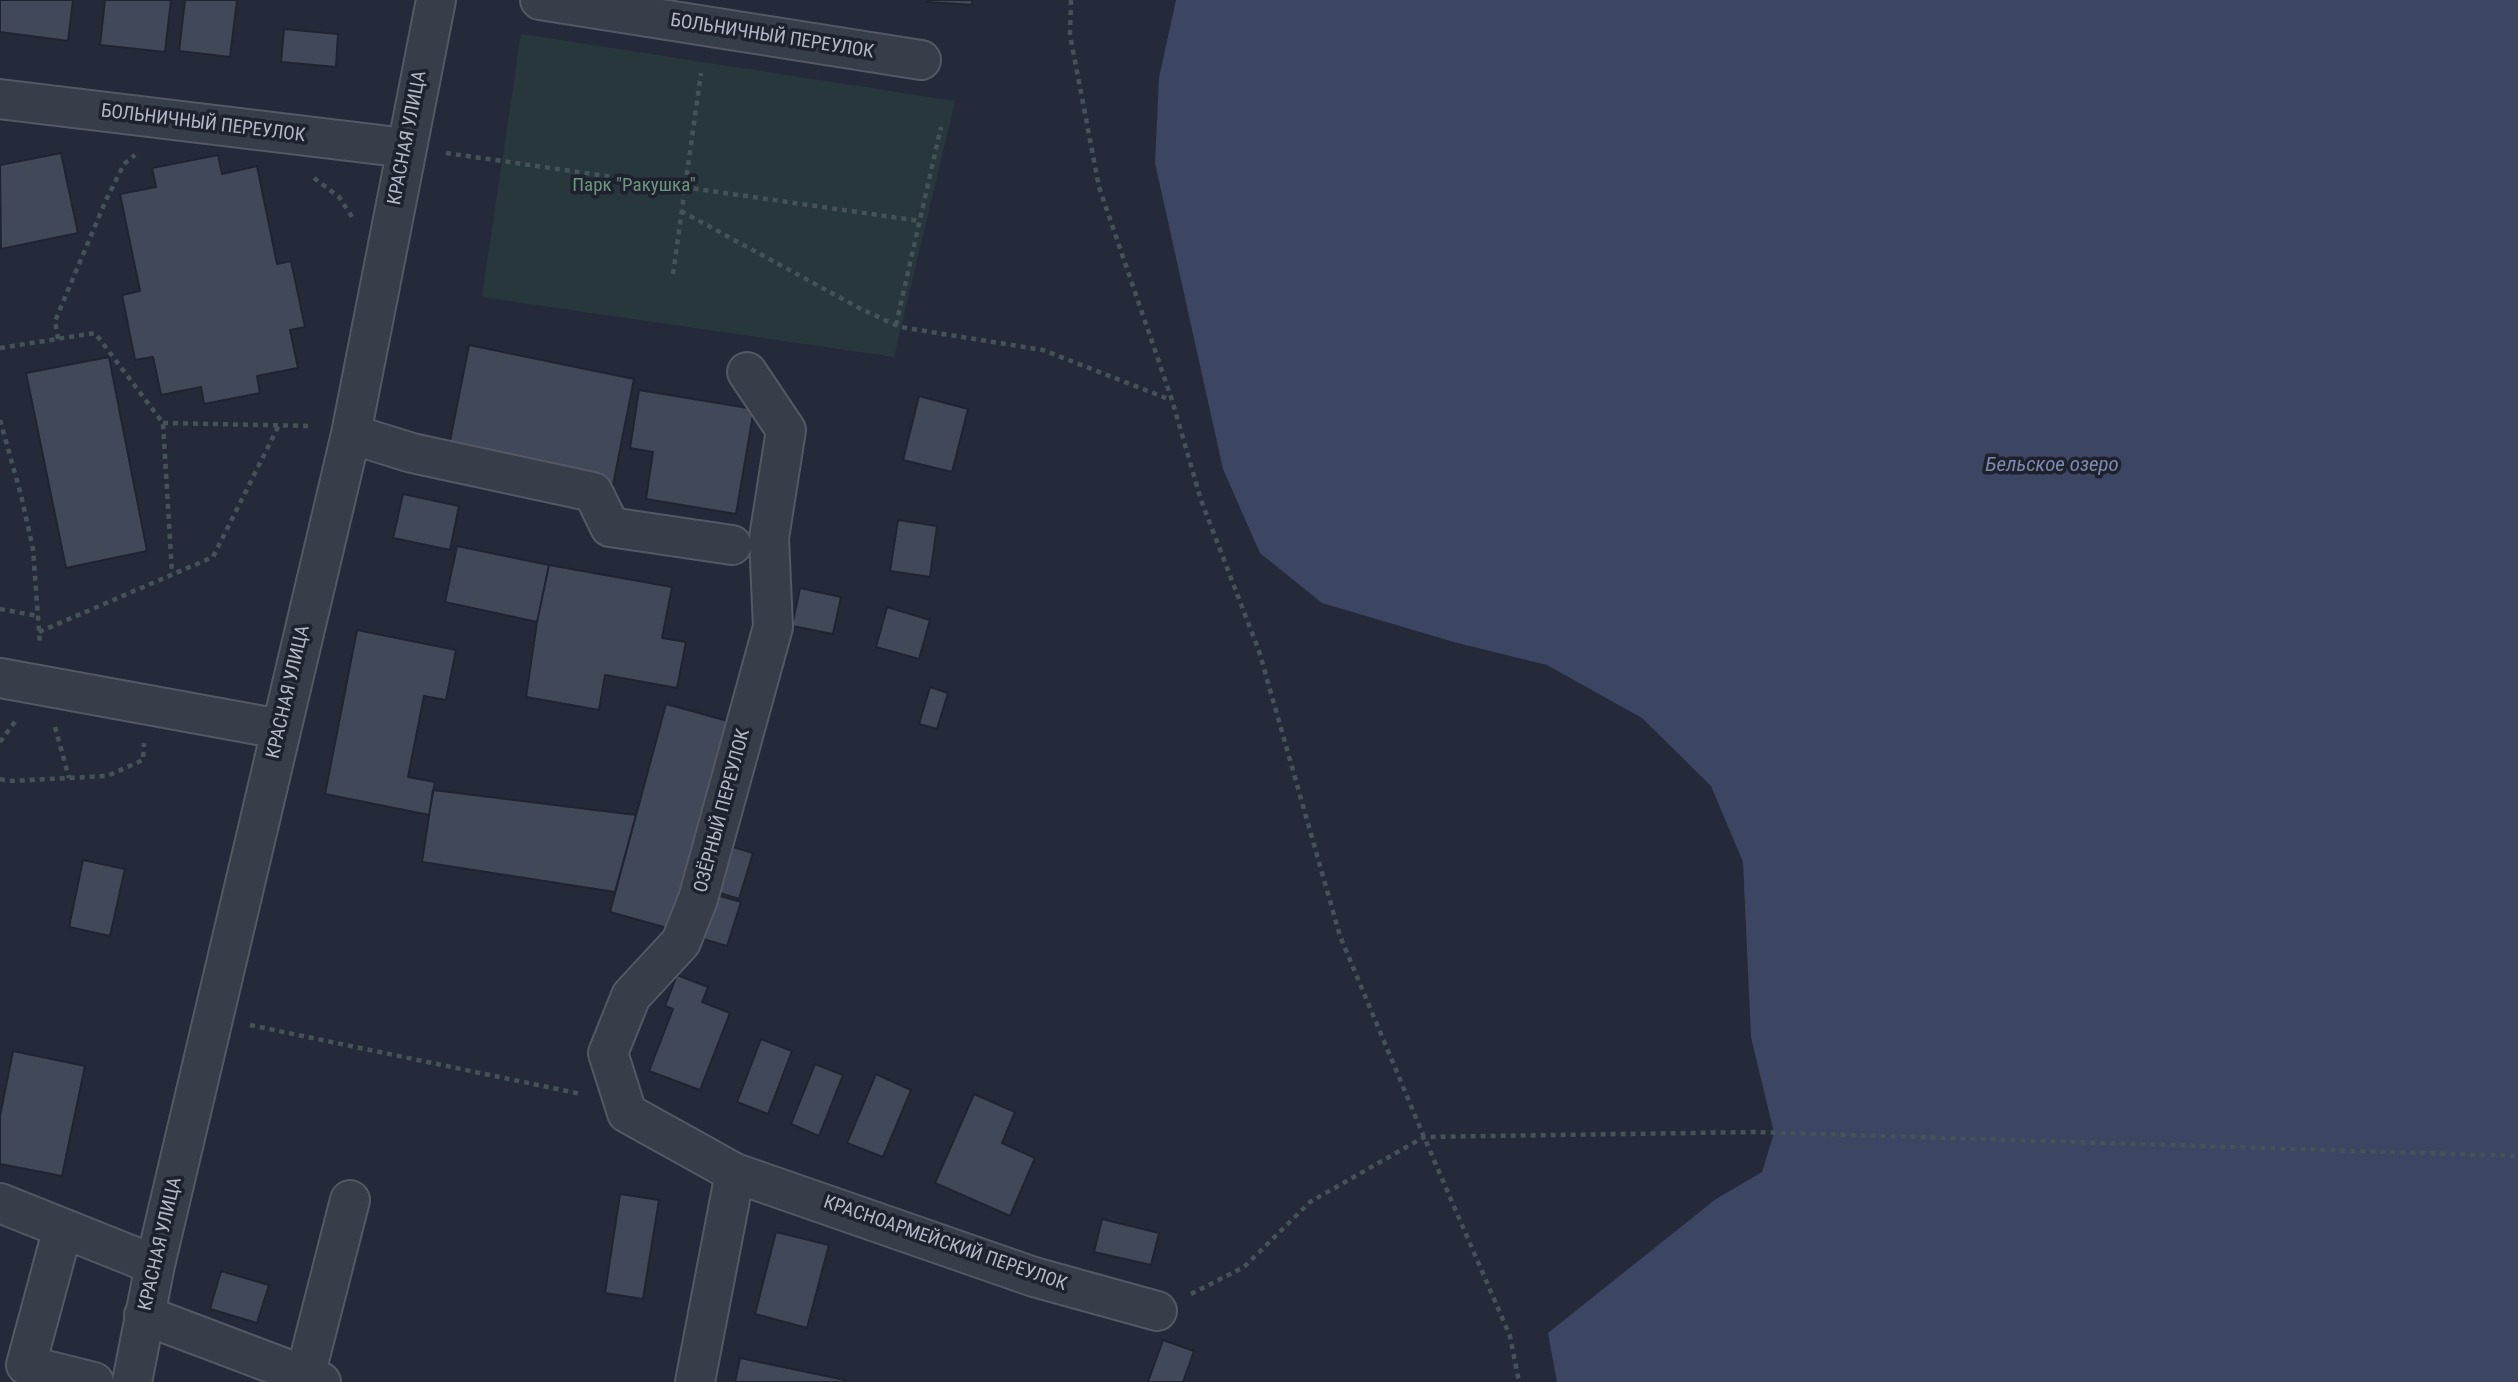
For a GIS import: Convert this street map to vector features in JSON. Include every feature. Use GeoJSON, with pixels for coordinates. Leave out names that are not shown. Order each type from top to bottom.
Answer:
{"type":"FeatureCollection","features":[{"type":"Feature","properties":{"kind":"street","name":"КРАСНАЯ УЛИЦА"},"geometry":{"type":"LineString","coordinates":[[132,1382],[155,1265],[351,434],[436,0]]}},
{"type":"Feature","properties":{"kind":"street","name":"БОЛЬНИЧНЫЙ ПЕРЕУЛОК"},"geometry":{"type":"LineString","coordinates":[[540,0],[921,60]]}},
{"type":"Feature","properties":{"kind":"street","name":"БОЛЬНИЧНЫЙ ПЕРЕУЛОК"},"geometry":{"type":"LineString","coordinates":[[0,99],[406,148]]}},
{"type":"Feature","properties":{"kind":"street","name":"ОЗЁРНЫЙ ПЕРЕУЛОК"},"geometry":{"type":"LineString","coordinates":[[627,1113],[608,1053],[631,996],[681,942],[698,899],[773,627],[769,538],[786,430],[747,372]]}},
{"type":"Feature","properties":{"kind":"street"},"geometry":{"type":"LineString","coordinates":[[351,434],[412,453],[593,492],[610,527],[732,545]]}},
{"type":"Feature","properties":{"kind":"street"},"geometry":{"type":"LineString","coordinates":[[0,678],[281,729]]}},
{"type":"Feature","properties":{"kind":"street"},"geometry":{"type":"LineString","coordinates":[[627,1113],[735,1173],[695,1382]]}},
{"type":"Feature","properties":{"kind":"street","name":"КРАСНОАРМЕЙСКИЙ ПЕРЕУЛОК"},"geometry":{"type":"LineString","coordinates":[[735,1173],[1034,1277],[1157,1311]]}},
{"type":"Feature","properties":{"kind":"street"},"geometry":{"type":"LineString","coordinates":[[144,1315],[313,1379],[350,1200]]}},
{"type":"Feature","properties":{"kind":"street"},"geometry":{"type":"LineString","coordinates":[[0,1203],[155,1265]]}},
{"type":"Feature","properties":{"kind":"street"},"geometry":{"type":"LineString","coordinates":[[63,1228],[26,1365],[94,1382]]}},
{"type":"Feature","properties":{"kind":"path"},"geometry":{"type":"LineString","coordinates":[[1071,0],[1070,35],[1099,187],[1172,400],[1201,500],[1259,651],[1340,936],[1423,1137],[1510,1336],[1520,1382]]}},
{"type":"Feature","properties":{"kind":"path"},"geometry":{"type":"LineString","coordinates":[[673,274],[701,73]]}},
{"type":"Feature","properties":{"kind":"path"},"geometry":{"type":"LineString","coordinates":[[896,325],[941,127]]}},
{"type":"Feature","properties":{"kind":"path"},"geometry":{"type":"LineString","coordinates":[[406,148],[919,221]]}},
{"type":"Feature","properties":{"kind":"path"},"geometry":{"type":"LineString","coordinates":[[58,339],[55,321],[106,200],[124,164],[144,149]]}},
{"type":"Feature","properties":{"kind":"path"},"geometry":{"type":"LineString","coordinates":[[310,176],[339,197],[353,216],[358,230]]}},
{"type":"Feature","properties":{"kind":"path"},"geometry":{"type":"LineString","coordinates":[[681,211],[861,309],[896,325],[1043,350],[1172,400]]}},
{"type":"Feature","properties":{"kind":"path"},"geometry":{"type":"LineString","coordinates":[[0,348],[95,333],[163,423],[172,573]]}},
{"type":"Feature","properties":{"kind":"path"},"geometry":{"type":"LineString","coordinates":[[0,420],[28,526],[43,685],[0,742]]}},
{"type":"Feature","properties":{"kind":"path"},"geometry":{"type":"LineString","coordinates":[[163,423],[321,426],[351,434]]}},
{"type":"Feature","properties":{"kind":"path"},"geometry":{"type":"LineString","coordinates":[[39,632],[213,557],[279,425]]}},
{"type":"Feature","properties":{"kind":"path"},"geometry":{"type":"LineString","coordinates":[[0,609],[38,616]]}},
{"type":"Feature","properties":{"kind":"path"},"geometry":{"type":"LineString","coordinates":[[0,779],[8,781],[107,776],[143,760],[147,704]]}},
{"type":"Feature","properties":{"kind":"path"},"geometry":{"type":"LineString","coordinates":[[214,1017],[573,1091],[627,1113]]}},
{"type":"Feature","properties":{"kind":"path"},"geometry":{"type":"LineString","coordinates":[[1157,1311],[1244,1267],[1310,1202],[1423,1137],[1756,1132],[2518,1156]]}},
{"type":"Feature","properties":{"kind":"green space","name":"Парк \"Ракушка\""},"geometry":{"type":"Polygon","coordinates":[[[521,34],[955,101],[894,357],[482,297],[521,34]]]}},
{"type":"Feature","properties":{"kind":"water","name":"Бельское озеро"},"geometry":{"type":"Polygon","coordinates":[[[1176,0],[2518,0],[2518,1382],[1557,1382],[1548,1333],[1716,1199],[1762,1172],[1774,1133],[1751,1037],[1743,862],[1711,786],[1642,718],[1547,665],[1454,642],[1322,603],[1260,553],[1223,469],[1155,163],[1159,78],[1176,0]]]}},
{"type":"Feature","properties":{"kind":"building"},"geometry":{"type":"Polygon","coordinates":[[[0,0],[73,0],[68,41],[0,32],[0,0]]]}},
{"type":"Feature","properties":{"kind":"building"},"geometry":{"type":"Polygon","coordinates":[[[105,0],[171,0],[165,52],[100,45],[105,0]]]}},
{"type":"Feature","properties":{"kind":"building"},"geometry":{"type":"Polygon","coordinates":[[[185,0],[237,0],[230,57],[179,51],[185,0]]]}},
{"type":"Feature","properties":{"kind":"building"},"geometry":{"type":"Polygon","coordinates":[[[972,0],[972,5],[927,2],[972,0]]]}},
{"type":"Feature","properties":{"kind":"building"},"geometry":{"type":"Polygon","coordinates":[[[284,29],[338,34],[336,67],[281,62],[284,29]]]}},
{"type":"Feature","properties":{"kind":"building"},"geometry":{"type":"Polygon","coordinates":[[[61,153],[78,233],[1,249],[0,165],[61,153]]]}},
{"type":"Feature","properties":{"kind":"building"},"geometry":{"type":"Polygon","coordinates":[[[218,155],[222,174],[257,166],[277,264],[291,261],[305,327],[290,330],[298,368],[257,376],[260,393],[204,404],[201,387],[161,395],[153,357],[135,360],[122,295],[140,291],[120,194],[156,187],[152,168],[218,155]]]}},
{"type":"Feature","properties":{"kind":"building"},"geometry":{"type":"Polygon","coordinates":[[[469,345],[634,379],[613,485],[448,451],[469,345]]]}},
{"type":"Feature","properties":{"kind":"building"},"geometry":{"type":"Polygon","coordinates":[[[109,357],[147,551],[66,568],[26,373],[109,357]]]}},
{"type":"Feature","properties":{"kind":"building"},"geometry":{"type":"Polygon","coordinates":[[[639,390],[754,409],[736,514],[646,499],[653,452],[630,448],[639,390]]]}},
{"type":"Feature","properties":{"kind":"building"},"geometry":{"type":"Polygon","coordinates":[[[919,396],[968,409],[952,472],[903,460],[919,396]]]}},
{"type":"Feature","properties":{"kind":"building"},"geometry":{"type":"Polygon","coordinates":[[[403,494],[459,506],[450,550],[393,538],[403,494]]]}},
{"type":"Feature","properties":{"kind":"building"},"geometry":{"type":"Polygon","coordinates":[[[898,520],[937,526],[930,577],[890,571],[898,520]]]}},
{"type":"Feature","properties":{"kind":"building"},"geometry":{"type":"Polygon","coordinates":[[[457,546],[549,565],[537,622],[445,602],[457,546]]]}},
{"type":"Feature","properties":{"kind":"building"},"geometry":{"type":"Polygon","coordinates":[[[549,565],[672,587],[662,638],[686,642],[677,688],[605,675],[599,710],[526,697],[549,565]]]}},
{"type":"Feature","properties":{"kind":"building"},"geometry":{"type":"Polygon","coordinates":[[[800,588],[841,597],[833,634],[792,626],[800,588]]]}},
{"type":"Feature","properties":{"kind":"building"},"geometry":{"type":"Polygon","coordinates":[[[887,607],[930,620],[919,659],[876,647],[887,607]]]}},
{"type":"Feature","properties":{"kind":"building"},"geometry":{"type":"Polygon","coordinates":[[[357,630],[456,650],[446,700],[424,696],[408,777],[435,782],[429,815],[325,794],[357,630]]]}},
{"type":"Feature","properties":{"kind":"building"},"geometry":{"type":"Polygon","coordinates":[[[930,687],[948,693],[937,729],[919,724],[930,687]]]}},
{"type":"Feature","properties":{"kind":"building"},"geometry":{"type":"Polygon","coordinates":[[[666,704],[735,723],[678,931],[610,912],[666,704]]]}},
{"type":"Feature","properties":{"kind":"building"},"geometry":{"type":"Polygon","coordinates":[[[433,790],[636,815],[615,892],[422,862],[433,790]]]}},
{"type":"Feature","properties":{"kind":"building"},"geometry":{"type":"Polygon","coordinates":[[[730,846],[753,853],[739,899],[717,892],[730,846]]]}},
{"type":"Feature","properties":{"kind":"building"},"geometry":{"type":"Polygon","coordinates":[[[83,860],[125,869],[110,936],[69,927],[83,860]]]}},
{"type":"Feature","properties":{"kind":"building"},"geometry":{"type":"Polygon","coordinates":[[[717,895],[741,902],[727,946],[703,939],[717,895]]]}},
{"type":"Feature","properties":{"kind":"building"},"geometry":{"type":"Polygon","coordinates":[[[677,975],[708,987],[702,1002],[730,1013],[700,1090],[649,1071],[673,1009],[665,1006],[677,975]]]}},
{"type":"Feature","properties":{"kind":"building"},"geometry":{"type":"Polygon","coordinates":[[[761,1039],[792,1051],[768,1114],[737,1102],[761,1039]]]}},
{"type":"Feature","properties":{"kind":"building"},"geometry":{"type":"Polygon","coordinates":[[[13,1051],[85,1066],[62,1176],[0,1164],[0,1116],[13,1051]]]}},
{"type":"Feature","properties":{"kind":"building"},"geometry":{"type":"Polygon","coordinates":[[[815,1064],[843,1075],[819,1136],[791,1124],[815,1064]]]}},
{"type":"Feature","properties":{"kind":"building"},"geometry":{"type":"Polygon","coordinates":[[[876,1074],[911,1090],[883,1157],[847,1143],[876,1074]]]}},
{"type":"Feature","properties":{"kind":"building"},"geometry":{"type":"Polygon","coordinates":[[[974,1094],[1015,1112],[1002,1143],[1035,1158],[1010,1216],[935,1183],[974,1094]]]}},
{"type":"Feature","properties":{"kind":"building"},"geometry":{"type":"Polygon","coordinates":[[[620,1194],[659,1200],[643,1299],[605,1293],[620,1194]]]}},
{"type":"Feature","properties":{"kind":"building"},"geometry":{"type":"Polygon","coordinates":[[[1102,1219],[1159,1233],[1151,1265],[1094,1252],[1102,1219]]]}},
{"type":"Feature","properties":{"kind":"building"},"geometry":{"type":"Polygon","coordinates":[[[776,1232],[829,1245],[807,1328],[755,1314],[776,1232]]]}},
{"type":"Feature","properties":{"kind":"building"},"geometry":{"type":"Polygon","coordinates":[[[221,1271],[269,1285],[257,1323],[210,1309],[221,1271]]]}},
{"type":"Feature","properties":{"kind":"building"},"geometry":{"type":"Polygon","coordinates":[[[1163,1340],[1194,1351],[1183,1382],[1148,1382],[1163,1340]]]}},
{"type":"Feature","properties":{"kind":"building"},"geometry":{"type":"Polygon","coordinates":[[[740,1358],[845,1380],[735,1382],[740,1358]]]}}]}
